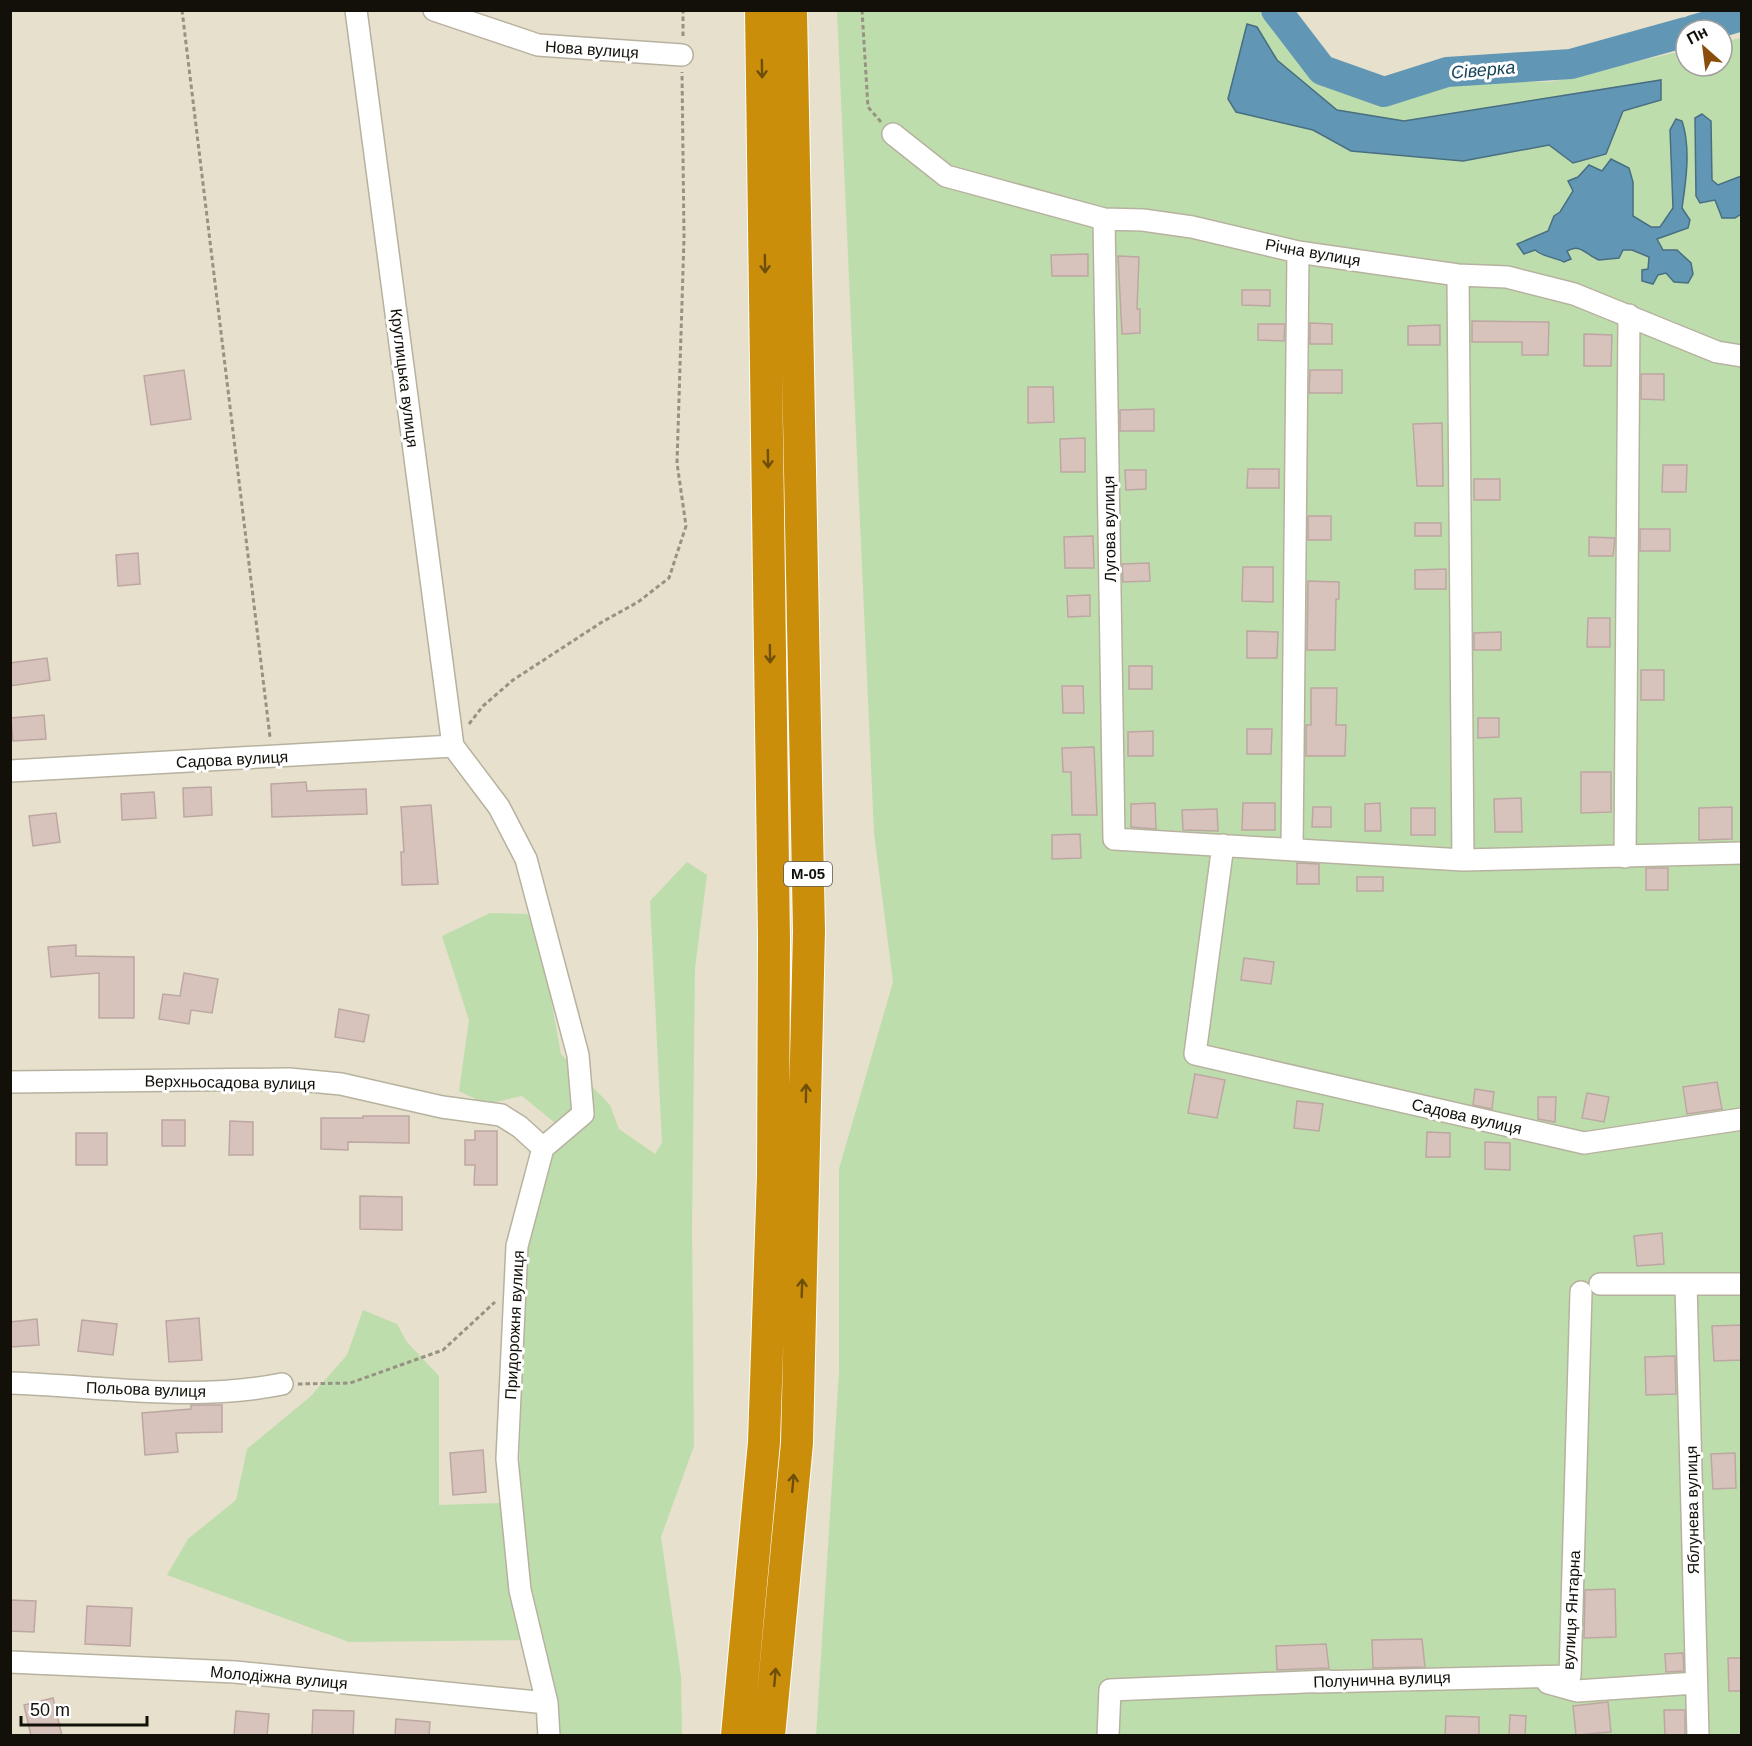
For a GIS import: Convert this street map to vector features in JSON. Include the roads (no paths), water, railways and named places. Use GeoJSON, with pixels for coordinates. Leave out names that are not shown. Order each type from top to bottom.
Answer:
{"type":"FeatureCollection","features":[{"type":"Feature","properties":{"kind":"highway","name":"М-05"},"geometry":{"type":"LineString","coordinates":[[737,1736],[764,1442],[772,1175],[774,938],[761,10]]}},
{"type":"Feature","properties":{"kind":"highway","name":"М-05"},"geometry":{"type":"LineString","coordinates":[[769,1736],[797,1443],[809,932],[791,10]]}},
{"type":"Feature","properties":{"kind":"street","name":"Круглицька вулиця"},"geometry":{"type":"LineString","coordinates":[[356,10],[453,746]]}},
{"type":"Feature","properties":{"kind":"street","name":"Нова вулиця"},"geometry":{"type":"LineString","coordinates":[[434,10],[538,45],[682,55]]}},
{"type":"Feature","properties":{"kind":"street","name":"Річна вулиця"},"geometry":{"type":"LineString","coordinates":[[893,134],[946,176],[1104,219],[1143,220],[1192,227],[1298,252],[1458,275],[1507,277],[1574,294],[1717,352],[1742,356]]}},
{"type":"Feature","properties":{"kind":"street","name":"Лугова вулиця"},"geometry":{"type":"LineString","coordinates":[[1104,219],[1114,838],[1223,845]]}},
{"type":"Feature","properties":{"kind":"street"},"geometry":{"type":"LineString","coordinates":[[1292,850],[1298,252]]}},
{"type":"Feature","properties":{"kind":"street"},"geometry":{"type":"LineString","coordinates":[[1458,275],[1463,860]]}},
{"type":"Feature","properties":{"kind":"street"},"geometry":{"type":"LineString","coordinates":[[1625,857],[1629,315]]}},
{"type":"Feature","properties":{"kind":"street","name":"Садова вулиця"},"geometry":{"type":"LineString","coordinates":[[10,771],[453,746]]}},
{"type":"Feature","properties":{"kind":"street"},"geometry":{"type":"LineString","coordinates":[[453,746],[499,807],[526,859],[578,1055],[583,1114],[543,1148]]}},
{"type":"Feature","properties":{"kind":"street","name":"Садова вулиця"},"geometry":{"type":"LineString","coordinates":[[1223,845],[1195,1054],[1584,1143],[1742,1119]]}},
{"type":"Feature","properties":{"kind":"street"},"geometry":{"type":"LineString","coordinates":[[1223,845],[1463,860],[1742,854]]}},
{"type":"Feature","properties":{"kind":"street","name":"Верхньосадова вулиця"},"geometry":{"type":"LineString","coordinates":[[10,1082],[289,1080],[341,1084],[442,1107],[501,1115],[520,1127],[543,1148]]}},
{"type":"Feature","properties":{"kind":"street","name":"Придорожня вулиця"},"geometry":{"type":"LineString","coordinates":[[543,1148],[517,1246],[507,1459],[520,1590],[547,1704],[549,1736]]}},
{"type":"Feature","properties":{"kind":"street"},"geometry":{"type":"LineString","coordinates":[[1686,1284],[1742,1284]]}},
{"type":"Feature","properties":{"kind":"street","name":"вулиця Янтарна"},"geometry":{"type":"LineString","coordinates":[[1316,1682],[1570,1676],[1590,1288],[1686,1284]]}},
{"type":"Feature","properties":{"kind":"street","name":"Яблунева вулиця"},"geometry":{"type":"LineString","coordinates":[[1686,1284],[1698,1736]]}},
{"type":"Feature","properties":{"kind":"street","name":"Польова вулиця"},"geometry":{"type":"LineString","coordinates":[[10,1383],[201,1392],[253,1390],[282,1384]]}},
{"type":"Feature","properties":{"kind":"street","name":"Молодіжна вулиця"},"geometry":{"type":"LineString","coordinates":[[10,1662],[235,1672],[547,1704]]}},
{"type":"Feature","properties":{"kind":"street","name":"Полунична вулиця"},"geometry":{"type":"LineString","coordinates":[[1108,1736],[1110,1690],[1512,1674],[1577,1691],[1696,1683]]}},
{"type":"Feature","properties":{"kind":"water"},"geometry":{"type":"Polygon","coordinates":[[[1247,24],[1257,27],[1277,60],[1337,110],[1404,121],[1661,80],[1661,100],[1623,111],[1606,154],[1573,163],[1549,145],[1463,161],[1351,151],[1313,130],[1236,112],[1228,99],[1247,24]]]}},
{"type":"Feature","properties":{"kind":"water"},"geometry":{"type":"Polygon","coordinates":[[[1702,114],[1711,121],[1712,180],[1718,185],[1741,176],[1741,214],[1735,218],[1722,218],[1715,200],[1700,203],[1696,196],[1695,118],[1702,114]]]}},
{"type":"Feature","properties":{"kind":"water"},"geometry":{"type":"Polygon","coordinates":[[[1676,119],[1682,121],[1685,131],[1687,164],[1682,208],[1690,220],[1688,228],[1657,239],[1663,250],[1677,250],[1691,263],[1693,274],[1688,283],[1674,282],[1666,273],[1658,275],[1653,284],[1642,281],[1642,270],[1648,269],[1649,257],[1632,250],[1623,250],[1619,258],[1599,260],[1576,248],[1567,251],[1571,259],[1564,262],[1535,250],[1524,254],[1517,244],[1548,231],[1554,216],[1560,212],[1573,191],[1568,181],[1578,177],[1589,165],[1602,171],[1611,159],[1629,168],[1633,182],[1633,216],[1651,227],[1660,227],[1673,208],[1670,130],[1676,119]]]}},
{"type":"Feature","properties":{"kind":"waterway","name":"Сіверка"},"geometry":{"type":"LineString","coordinates":[[1276,10],[1322,70],[1384,92],[1447,72],[1571,64],[1674,35]]}},
{"type":"Feature","properties":{"kind":"waterway","name":"Сіверка"},"geometry":{"type":"LineString","coordinates":[[1734,18],[1742,16]]}}]}
